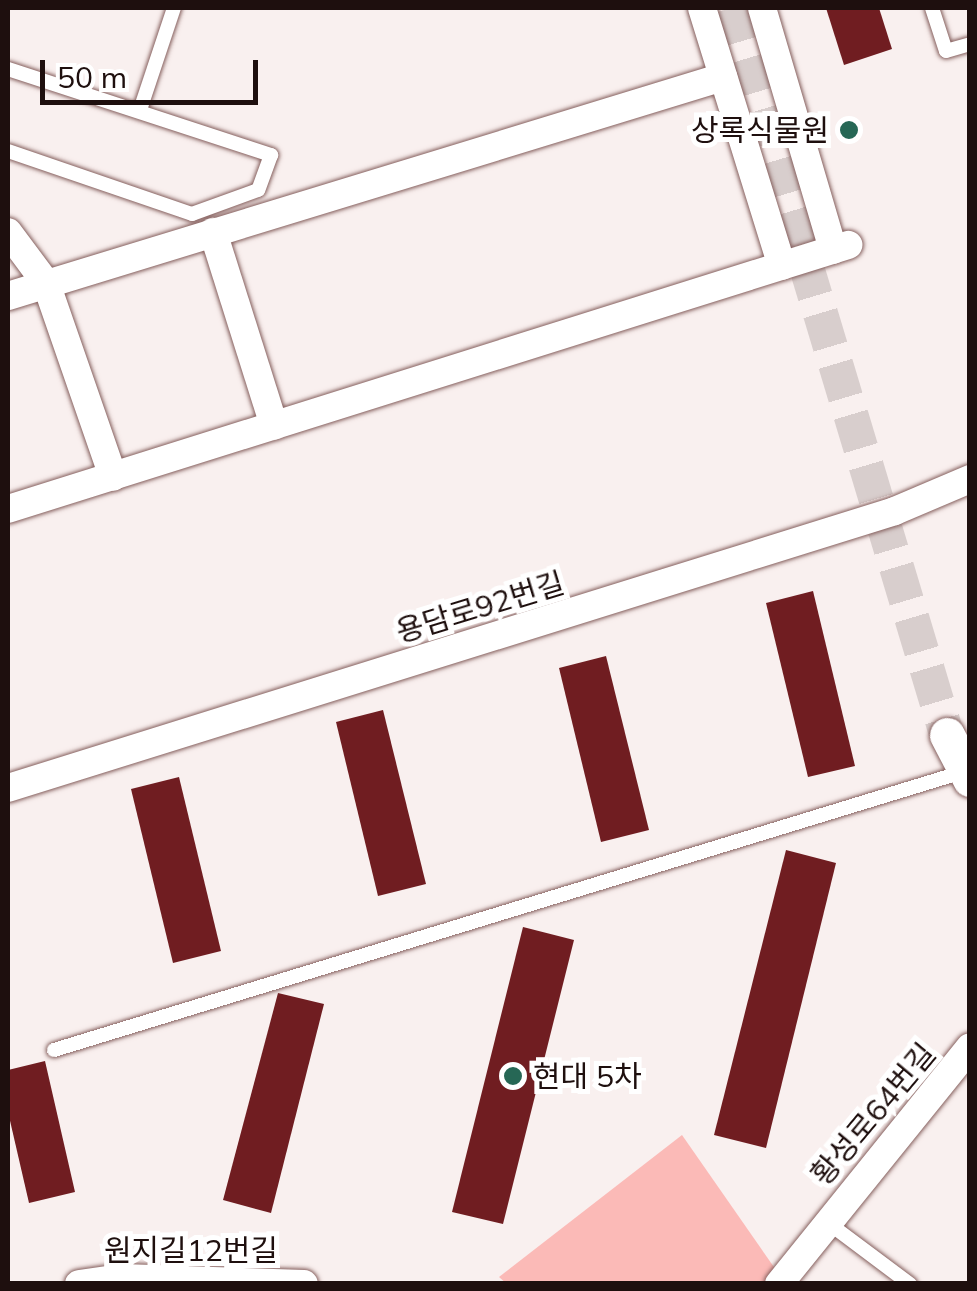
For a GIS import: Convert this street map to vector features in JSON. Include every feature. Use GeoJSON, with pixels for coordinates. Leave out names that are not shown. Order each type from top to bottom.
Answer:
{"type":"FeatureCollection","features":[{"type":"Feature","properties":{"kind":"street"},"geometry":{"type":"LineString","coordinates":[[702,8],[782,266]]}},
{"type":"Feature","properties":{"kind":"street"},"geometry":{"type":"LineString","coordinates":[[8,509],[840,248],[762,8]]}},
{"type":"Feature","properties":{"kind":"street"},"geometry":{"type":"LineString","coordinates":[[8,296],[723,77]]}},
{"type":"Feature","properties":{"kind":"street"},"geometry":{"type":"LineString","coordinates":[[8,232],[46,283],[113,476]]}},
{"type":"Feature","properties":{"kind":"street"},"geometry":{"type":"LineString","coordinates":[[212,232],[274,426]]}},
{"type":"Feature","properties":{"kind":"street","name":"용담로92번길"},"geometry":{"type":"LineString","coordinates":[[8,788],[894,511],[970,479]]}},
{"type":"Feature","properties":{"kind":"street"},"geometry":{"type":"LineString","coordinates":[[947,735],[966,775]]}},
{"type":"Feature","properties":{"kind":"street","name":"황성로64번길"},"geometry":{"type":"LineString","coordinates":[[779,1284],[970,1047]]}},
{"type":"Feature","properties":{"kind":"street","name":"원지길12번길"},"geometry":{"type":"LineString","coordinates":[[79,1284],[122,1278],[304,1284]]}},
{"type":"Feature","properties":{"kind":"lane"},"geometry":{"type":"LineString","coordinates":[[140,110],[174,8]]}},
{"type":"Feature","properties":{"kind":"lane"},"geometry":{"type":"LineString","coordinates":[[932,8],[946,52],[970,44]]}},
{"type":"Feature","properties":{"kind":"lane"},"geometry":{"type":"LineString","coordinates":[[8,69],[271,155],[258,190],[192,214],[8,151]]}},
{"type":"Feature","properties":{"kind":"lane"},"geometry":{"type":"LineString","coordinates":[[54,1050],[966,775]]}},
{"type":"Feature","properties":{"kind":"lane","name":"황성로64번길"},"geometry":{"type":"LineString","coordinates":[[826,1221],[910,1284]]}},
{"type":"Feature","properties":{"kind":"shaded area"},"geometry":{"type":"Polygon","coordinates":[[[682,1135],[776,1270],[765,1284],[507,1284],[499,1277],[682,1135]]]}},
{"type":"Feature","properties":{"kind":"building"},"geometry":{"type":"Polygon","coordinates":[[[826,8],[879,8],[892,49],[844,65],[826,8]]]}},
{"type":"Feature","properties":{"kind":"building"},"geometry":{"type":"Polygon","coordinates":[[[813,591],[855,766],[808,777],[766,603],[813,591]]]}},
{"type":"Feature","properties":{"kind":"building"},"geometry":{"type":"Polygon","coordinates":[[[606,656],[649,830],[601,842],[559,668],[606,656]]]}},
{"type":"Feature","properties":{"kind":"building"},"geometry":{"type":"Polygon","coordinates":[[[383,710],[426,884],[378,896],[336,722],[383,710]]]}},
{"type":"Feature","properties":{"kind":"building"},"geometry":{"type":"Polygon","coordinates":[[[179,777],[221,951],[173,963],[131,789],[179,777]]]}},
{"type":"Feature","properties":{"kind":"building","name":"현대 5차"},"geometry":{"type":"Polygon","coordinates":[[[786,850],[836,863],[766,1148],[714,1135],[786,850]]]}},
{"type":"Feature","properties":{"kind":"building","name":"현대 5차"},"geometry":{"type":"Polygon","coordinates":[[[523,927],[574,940],[503,1224],[452,1212],[523,927]]]}},
{"type":"Feature","properties":{"kind":"building"},"geometry":{"type":"Polygon","coordinates":[[[278,993],[324,1004],[271,1213],[223,1200],[278,993]]]}},
{"type":"Feature","properties":{"kind":"building"},"geometry":{"type":"Polygon","coordinates":[[[45,1061],[75,1192],[29,1203],[8,1112],[8,1070],[45,1061]]]}},
{"type":"Feature","properties":{"kind":"tunnel"},"geometry":{"type":"LineString","coordinates":[[729,8],[947,735]]}},
{"type":"Feature","properties":{"kind":"place","name":"상록식물원"},"geometry":{"type":"Point","coordinates":[849,130]}},
{"type":"Feature","properties":{"kind":"place","name":"현대 5차"},"geometry":{"type":"Point","coordinates":[513,1076]}}]}
